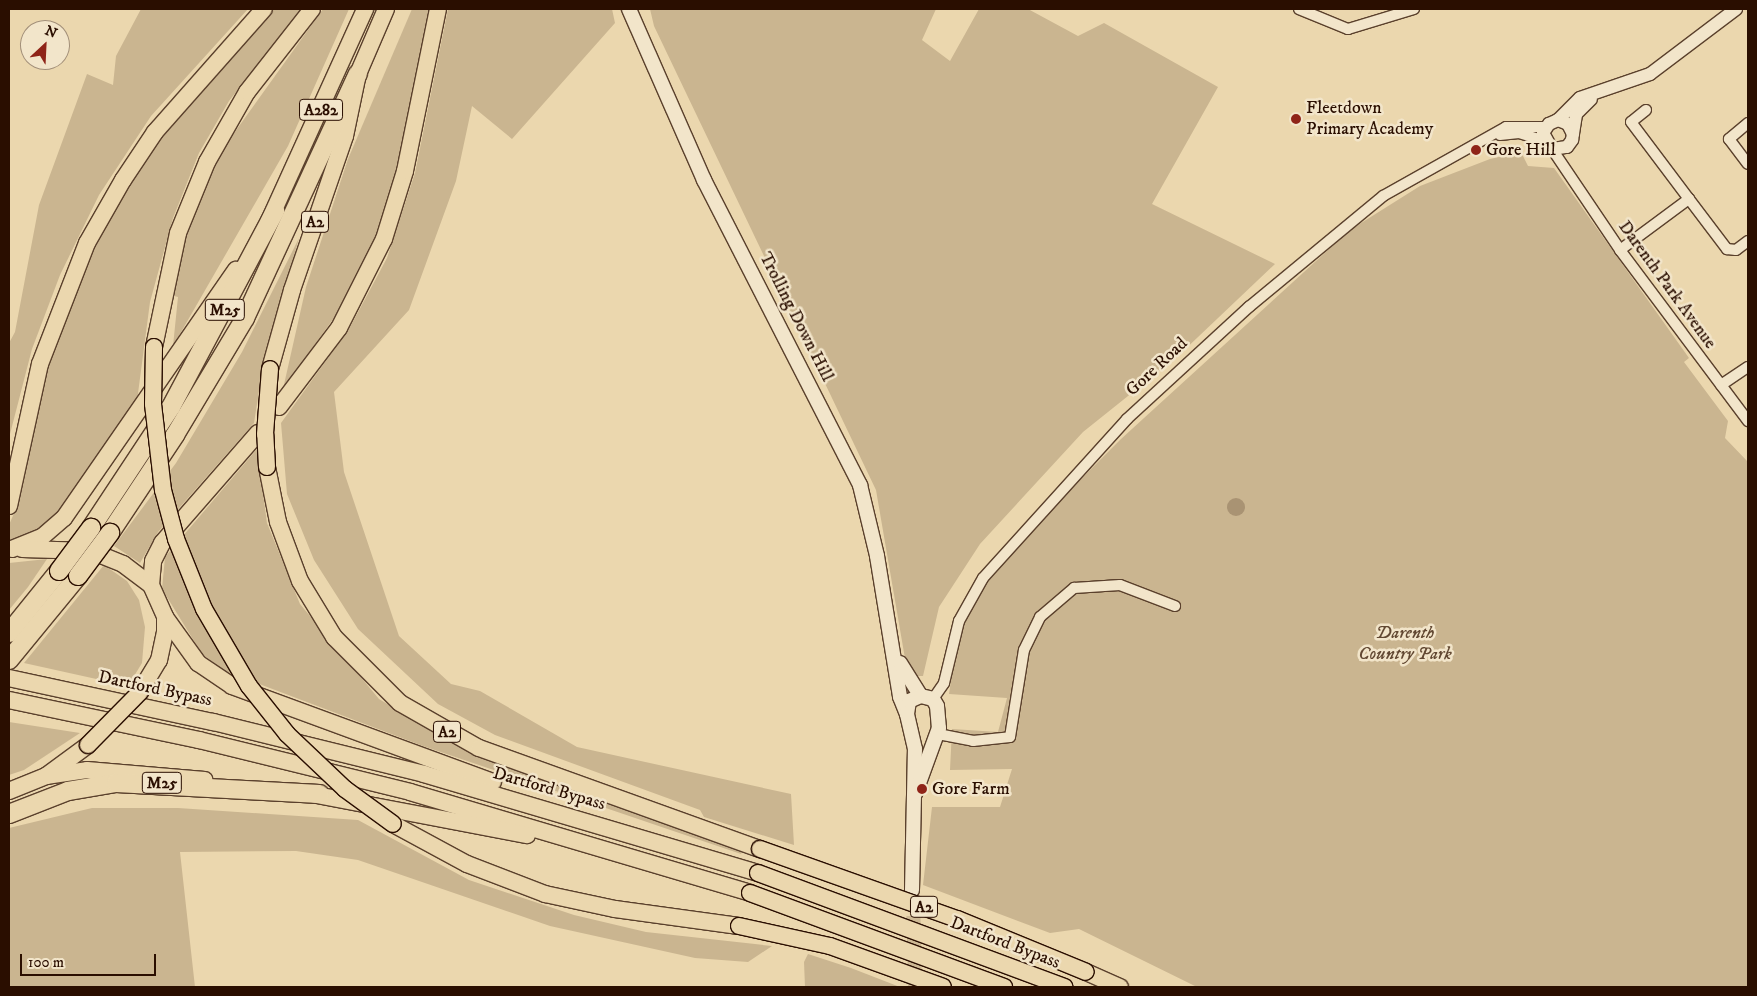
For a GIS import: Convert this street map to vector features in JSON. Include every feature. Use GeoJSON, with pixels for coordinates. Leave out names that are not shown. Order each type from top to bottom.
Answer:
{"type":"FeatureCollection","features":[{"type":"Feature","properties":{"kind":"highway"},"geometry":{"type":"LineString","coordinates":[[9,506],[40,364],[87,244],[123,180],[156,132],[264,9]]}},
{"type":"Feature","properties":{"kind":"highway"},"geometry":{"type":"LineString","coordinates":[[312,9],[248,92],[207,162],[175,242],[154,347],[153,404],[163,490],[176,538],[204,609],[249,686],[282,729],[345,790],[393,824],[467,864],[545,894],[615,910],[740,926],[830,946],[943,987]]}},
{"type":"Feature","properties":{"kind":"highway","name":"A282"},"geometry":{"type":"LineString","coordinates":[[276,211],[365,9]]}},
{"type":"Feature","properties":{"kind":"highway"},"geometry":{"type":"LineString","coordinates":[[358,74],[386,9]]}},
{"type":"Feature","properties":{"kind":"highway"},"geometry":{"type":"LineString","coordinates":[[279,407],[339,328],[384,239],[405,171],[438,9]]}},
{"type":"Feature","properties":{"kind":"highway","name":"M25"},"geometry":{"type":"LineString","coordinates":[[9,660],[78,576],[110,533],[176,435],[245,318],[358,74]]}},
{"type":"Feature","properties":{"kind":"highway","name":"A2"},"geometry":{"type":"LineString","coordinates":[[358,74],[345,136],[292,290],[270,369],[264,434],[267,467],[278,522],[300,581],[334,637],[400,703],[478,748],[957,919],[1120,987]]}},
{"type":"Feature","properties":{"kind":"highway"},"geometry":{"type":"LineString","coordinates":[[11,549],[42,537],[64,518],[276,211]]}},
{"type":"Feature","properties":{"kind":"highway","name":"M25"},"geometry":{"type":"LineString","coordinates":[[12,630],[91,528],[171,407],[276,211]]}},
{"type":"Feature","properties":{"kind":"highway"},"geometry":{"type":"LineString","coordinates":[[258,433],[162,543],[153,561],[151,585],[165,617],[198,663],[232,686],[644,837]]}},
{"type":"Feature","properties":{"kind":"highway"},"geometry":{"type":"LineString","coordinates":[[11,549],[92,552],[123,564],[151,585]]}},
{"type":"Feature","properties":{"kind":"highway"},"geometry":{"type":"LineString","coordinates":[[46,776],[88,745],[140,692],[159,660],[165,617]]}},
{"type":"Feature","properties":{"kind":"highway","name":"Dartford Bypass"},"geometry":{"type":"LineString","coordinates":[[9,678],[213,722],[424,774],[644,837],[758,872],[1064,987]]}},
{"type":"Feature","properties":{"kind":"highway"},"geometry":{"type":"LineString","coordinates":[[9,700],[401,790],[635,857],[750,893],[1004,987]]}},
{"type":"Feature","properties":{"kind":"highway"},"geometry":{"type":"LineString","coordinates":[[9,791],[46,776],[87,770],[126,772],[320,794],[635,857]]}},
{"type":"Feature","properties":{"kind":"highway","name":"M25"},"geometry":{"type":"LineString","coordinates":[[9,814],[68,791],[116,783],[320,794]]}},
{"type":"Feature","properties":{"kind":"main road","name":"Trolling Down Hill"},"geometry":{"type":"LineString","coordinates":[[629,9],[704,180],[860,485],[870,515],[895,654],[900,697],[914,740],[915,794]]}},
{"type":"Feature","properties":{"kind":"main road","name":"Trolling Down Hill"},"geometry":{"type":"LineString","coordinates":[[895,654],[927,698]]}},
{"type":"Feature","properties":{"kind":"main road"},"geometry":{"type":"LineString","coordinates":[[907,714],[909,701],[927,698],[935,737],[915,794],[912,890]]}},
{"type":"Feature","properties":{"kind":"main road"},"geometry":{"type":"LineString","coordinates":[[914,740],[935,737]]}},
{"type":"Feature","properties":{"kind":"street"},"geometry":{"type":"LineString","coordinates":[[1299,9],[1324,13],[1333,25],[1350,29],[1414,9]]}},
{"type":"Feature","properties":{"kind":"street"},"geometry":{"type":"LineString","coordinates":[[1567,147],[1548,145],[1545,127],[1558,120],[1572,103],[1650,74],[1736,9]]}},
{"type":"Feature","properties":{"kind":"street"},"geometry":{"type":"LineString","coordinates":[[1565,164],[1567,147],[1573,134],[1576,114],[1597,94]]}},
{"type":"Feature","properties":{"kind":"street"},"geometry":{"type":"LineString","coordinates":[[1646,110],[1631,122],[1727,249],[1736,250],[1748,241]]}},
{"type":"Feature","properties":{"kind":"street"},"geometry":{"type":"LineString","coordinates":[[1558,120],[1568,124],[1573,134]]}},
{"type":"Feature","properties":{"kind":"street"},"geometry":{"type":"LineString","coordinates":[[1748,123],[1729,139],[1748,164]]}},
{"type":"Feature","properties":{"kind":"street","name":"Gore Road"},"geometry":{"type":"LineString","coordinates":[[927,698],[944,683],[959,621],[979,585],[1115,430],[1235,320],[1361,212],[1419,173],[1490,136],[1518,124],[1545,127]]}},
{"type":"Feature","properties":{"kind":"street","name":"Gore Road"},"geometry":{"type":"LineString","coordinates":[[1490,136],[1519,133],[1548,145]]}},
{"type":"Feature","properties":{"kind":"street","name":"Darenth Park Avenue"},"geometry":{"type":"LineString","coordinates":[[1548,145],[1565,164],[1570,179],[1620,250],[1748,421]]}},
{"type":"Feature","properties":{"kind":"street"},"geometry":{"type":"LineString","coordinates":[[1620,250],[1689,199]]}},
{"type":"Feature","properties":{"kind":"street"},"geometry":{"type":"LineString","coordinates":[[1721,386],[1748,367]]}},
{"type":"Feature","properties":{"kind":"street"},"geometry":{"type":"LineString","coordinates":[[935,737],[973,741],[1001,741],[1010,737],[1024,650],[1040,617],[1074,588],[1120,585],[1175,606]]}},
{"type":"Feature","properties":{"kind":"green space"},"geometry":{"type":"Polygon","coordinates":[[[141,9],[248,9],[151,116],[99,195],[60,275],[32,349],[9,438],[9,343],[15,332],[39,205],[87,74],[113,85],[116,56],[141,9]]]}},
{"type":"Feature","properties":{"kind":"green space"},"geometry":{"type":"Polygon","coordinates":[[[272,9],[302,9],[229,101],[199,153],[173,218],[150,302],[137,401],[53,520],[26,539],[9,540],[9,525],[20,499],[48,363],[84,265],[112,212],[157,141],[272,9]]]}},
{"type":"Feature","properties":{"kind":"green space"},"geometry":{"type":"Polygon","coordinates":[[[323,9],[349,9],[288,146],[173,346],[178,297],[170,295],[186,228],[224,147],[323,9]]]}},
{"type":"Feature","properties":{"kind":"green space"},"geometry":{"type":"Polygon","coordinates":[[[412,9],[432,9],[390,198],[365,266],[346,301],[283,389],[306,287],[348,159],[412,9]]]}},
{"type":"Feature","properties":{"kind":"green space"},"geometry":{"type":"Polygon","coordinates":[[[448,9],[612,9],[615,23],[512,139],[472,106],[456,181],[409,310],[334,392],[344,472],[399,636],[451,684],[480,691],[577,747],[791,794],[794,845],[704,817],[700,810],[495,735],[438,704],[358,629],[314,560],[287,494],[281,423],[349,329],[387,258],[415,173],[448,9]]]}},
{"type":"Feature","properties":{"kind":"green space"},"geometry":{"type":"Polygon","coordinates":[[[650,9],[936,9],[922,40],[950,61],[979,9],[1028,9],[1078,36],[1104,23],[1218,87],[1152,204],[1275,264],[1178,356],[1083,432],[980,544],[939,607],[923,676],[908,676],[876,490],[654,26],[650,9]]]}},
{"type":"Feature","properties":{"kind":"green space","name":"Darenth Country Park"},"geometry":{"type":"Polygon","coordinates":[[[1521,152],[1528,166],[1554,168],[1689,358],[1684,362],[1728,421],[1725,438],[1748,462],[1748,987],[1197,987],[1079,929],[1050,933],[923,885],[932,807],[1000,807],[1012,769],[950,770],[952,729],[998,732],[1007,698],[949,694],[956,646],[973,601],[1019,541],[1121,439],[1350,230],[1420,186],[1490,159],[1521,152]]]}},
{"type":"Feature","properties":{"kind":"green space"},"geometry":{"type":"Polygon","coordinates":[[[299,238],[263,366],[254,423],[158,532],[140,563],[114,546],[176,463],[242,352],[299,238]]]}},
{"type":"Feature","properties":{"kind":"green space"},"geometry":{"type":"Polygon","coordinates":[[[257,449],[267,523],[300,604],[379,699],[449,741],[518,771],[743,850],[741,854],[423,746],[225,671],[202,654],[162,589],[165,557],[257,449]]]}},
{"type":"Feature","properties":{"kind":"green space"},"geometry":{"type":"Polygon","coordinates":[[[47,559],[28,587],[9,610],[9,563],[47,559]]]}},
{"type":"Feature","properties":{"kind":"green space"},"geometry":{"type":"Polygon","coordinates":[[[104,565],[127,581],[139,600],[145,627],[142,663],[128,686],[24,663],[104,565]]]}},
{"type":"Feature","properties":{"kind":"green space"},"geometry":{"type":"Polygon","coordinates":[[[9,722],[80,733],[24,770],[9,775],[9,722]]]}},
{"type":"Feature","properties":{"kind":"green space"},"geometry":{"type":"Polygon","coordinates":[[[92,808],[178,808],[358,820],[469,880],[574,915],[646,932],[772,946],[748,962],[695,958],[550,926],[358,860],[296,851],[180,852],[195,987],[9,987],[9,828],[92,808]]]}},
{"type":"Feature","properties":{"kind":"green space"},"geometry":{"type":"Polygon","coordinates":[[[808,954],[900,987],[805,987],[804,962],[808,954]]]}},
{"type":"Feature","properties":{"kind":"shaded area"},"geometry":{"type":"Polygon","coordinates":[[[1236,498],[1242,501],[1245,507],[1242,513],[1236,516],[1230,513],[1227,507],[1230,501],[1236,498]]]}},
{"type":"Feature","properties":{"kind":"tunnel"},"geometry":{"type":"LineString","coordinates":[[913,895],[915,987]]}},
{"type":"Feature","properties":{"kind":"place","name":"Fleetdown Primary Academy"},"geometry":{"type":"Point","coordinates":[1296,119]}},
{"type":"Feature","properties":{"kind":"place","name":"Gore Hill"},"geometry":{"type":"Point","coordinates":[1476,150]}},
{"type":"Feature","properties":{"kind":"place","name":"Gore Farm"},"geometry":{"type":"Point","coordinates":[922,789]}}]}
